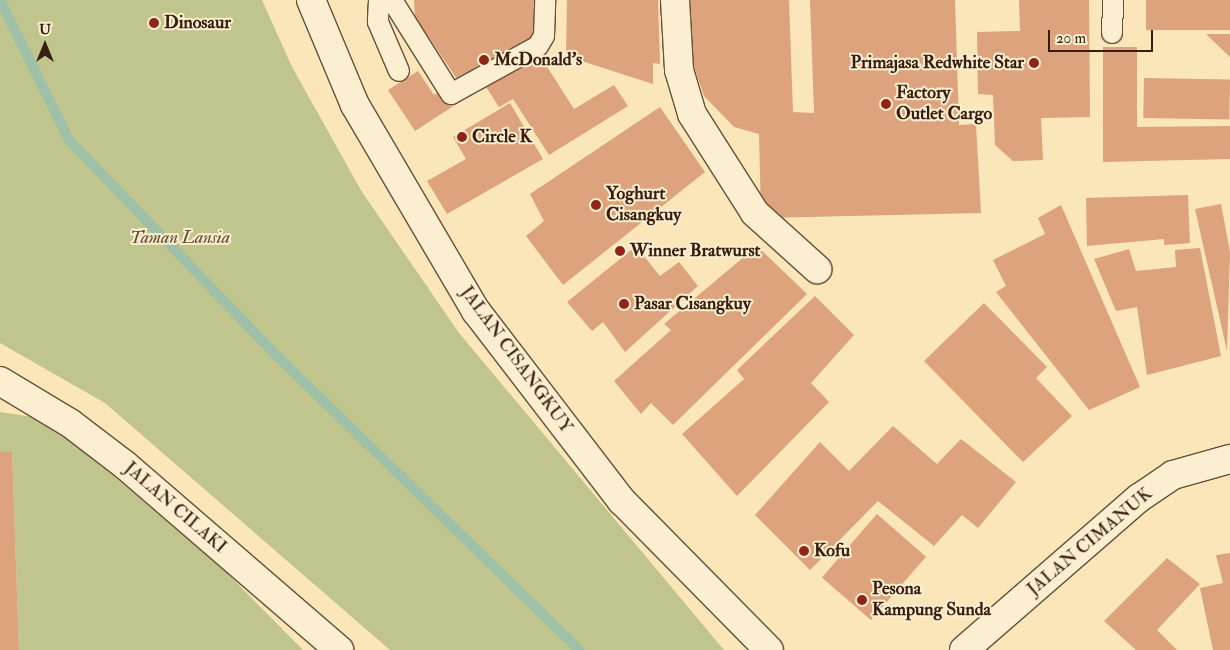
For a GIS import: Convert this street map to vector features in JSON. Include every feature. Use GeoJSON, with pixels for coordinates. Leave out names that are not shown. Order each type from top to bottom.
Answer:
{"type":"FeatureCollection","features":[{"type":"Feature","properties":{"kind":"street","name":"JALAN CISANGKUY"},"geometry":{"type":"LineString","coordinates":[[311,0],[355,105],[476,311],[622,501],[770,650]]}},
{"type":"Feature","properties":{"kind":"street"},"geometry":{"type":"LineString","coordinates":[[675,0],[679,70],[692,114],[755,214],[817,269]]}},
{"type":"Feature","properties":{"kind":"street","name":"JALAN CILAKI"},"geometry":{"type":"LineString","coordinates":[[0,381],[70,423],[125,465],[338,650]]}},
{"type":"Feature","properties":{"kind":"street","name":"JALAN CIMANUK"},"geometry":{"type":"LineString","coordinates":[[964,650],[1139,498],[1173,475],[1230,459]]}},
{"type":"Feature","properties":{"kind":"lane"},"geometry":{"type":"LineString","coordinates":[[379,0],[378,22],[400,71]]}},
{"type":"Feature","properties":{"kind":"lane"},"geometry":{"type":"LineString","coordinates":[[392,0],[451,94],[538,46],[544,36],[545,0]]}},
{"type":"Feature","properties":{"kind":"lane"},"geometry":{"type":"LineString","coordinates":[[1112,33],[1113,0]]}},
{"type":"Feature","properties":{"kind":"green space","name":"Taman Lansia"},"geometry":{"type":"Polygon","coordinates":[[[0,0],[262,0],[292,67],[362,192],[459,333],[724,650],[390,650],[105,403],[0,343],[0,0]]]}},
{"type":"Feature","properties":{"kind":"green space"},"geometry":{"type":"Polygon","coordinates":[[[0,412],[47,419],[224,570],[303,650],[19,650],[12,452],[0,452],[0,412]]]}},
{"type":"Feature","properties":{"kind":"building","name":"McDonald's"},"geometry":{"type":"Polygon","coordinates":[[[414,0],[542,0],[541,49],[415,131],[388,90],[418,71],[434,95],[457,79],[415,17],[414,0]]]}},
{"type":"Feature","properties":{"kind":"building"},"geometry":{"type":"Polygon","coordinates":[[[567,0],[658,0],[660,64],[653,63],[653,84],[566,56],[567,0]]]}},
{"type":"Feature","properties":{"kind":"building","name":"Factory Outlet Cargo"},"geometry":{"type":"Polygon","coordinates":[[[683,0],[789,0],[793,112],[814,113],[810,0],[955,0],[959,125],[976,124],[981,213],[761,218],[759,134],[734,127],[704,96],[687,46],[683,0]]]}},
{"type":"Feature","properties":{"kind":"building","name":"Primajasa Redwhite Star"},"geometry":{"type":"Polygon","coordinates":[[[1019,0],[1089,0],[1090,117],[1041,118],[1043,160],[1013,161],[995,145],[993,95],[978,94],[977,32],[1020,31],[1019,0]]]}},
{"type":"Feature","properties":{"kind":"building"},"geometry":{"type":"Polygon","coordinates":[[[1146,0],[1230,0],[1230,30],[1146,30],[1146,0]]]}},
{"type":"Feature","properties":{"kind":"building"},"geometry":{"type":"Polygon","coordinates":[[[1206,34],[1230,34],[1230,57],[1206,34]]]}},
{"type":"Feature","properties":{"kind":"building"},"geometry":{"type":"Polygon","coordinates":[[[1103,47],[1137,47],[1137,127],[1230,126],[1230,159],[1103,162],[1103,47]]]}},
{"type":"Feature","properties":{"kind":"building"},"geometry":{"type":"Polygon","coordinates":[[[539,54],[574,109],[614,85],[628,106],[549,155],[513,99],[499,107],[486,87],[539,54]]]}},
{"type":"Feature","properties":{"kind":"building"},"geometry":{"type":"Polygon","coordinates":[[[1144,78],[1230,80],[1229,119],[1143,118],[1144,78]]]}},
{"type":"Feature","properties":{"kind":"building"},"geometry":{"type":"Polygon","coordinates":[[[510,103],[543,159],[447,214],[427,181],[466,159],[453,137],[510,103]]]}},
{"type":"Feature","properties":{"kind":"building"},"geometry":{"type":"Polygon","coordinates":[[[660,107],[705,172],[563,285],[526,236],[544,221],[530,194],[660,107]]]}},
{"type":"Feature","properties":{"kind":"building"},"geometry":{"type":"Polygon","coordinates":[[[1188,195],[1190,243],[1164,245],[1164,239],[1087,246],[1086,198],[1188,195]]]}},
{"type":"Feature","properties":{"kind":"building"},"geometry":{"type":"Polygon","coordinates":[[[1221,204],[1230,252],[1227,351],[1195,209],[1221,204]]]}},
{"type":"Feature","properties":{"kind":"building"},"geometry":{"type":"Polygon","coordinates":[[[1061,205],[1140,387],[1089,410],[996,292],[1006,286],[993,260],[1045,234],[1038,218],[1061,205]]]}},
{"type":"Feature","properties":{"kind":"building"},"geometry":{"type":"Polygon","coordinates":[[[636,246],[660,276],[679,262],[698,286],[625,352],[603,322],[592,331],[567,302],[636,246]]]}},
{"type":"Feature","properties":{"kind":"building"},"geometry":{"type":"Polygon","coordinates":[[[757,246],[807,294],[673,425],[651,403],[641,414],[614,381],[671,330],[664,324],[757,246]]]}},
{"type":"Feature","properties":{"kind":"building"},"geometry":{"type":"Polygon","coordinates":[[[1200,248],[1221,356],[1147,375],[1137,307],[1116,311],[1094,259],[1129,249],[1136,271],[1176,267],[1175,250],[1200,248]]]}},
{"type":"Feature","properties":{"kind":"building"},"geometry":{"type":"Polygon","coordinates":[[[815,296],[854,335],[811,383],[829,402],[737,496],[682,434],[744,379],[737,370],[815,296]]]}},
{"type":"Feature","properties":{"kind":"building"},"geometry":{"type":"Polygon","coordinates":[[[984,303],[1047,367],[1036,378],[1072,416],[1023,462],[924,361],[984,303]]]}},
{"type":"Feature","properties":{"kind":"building"},"geometry":{"type":"Polygon","coordinates":[[[893,426],[937,464],[961,439],[1016,482],[978,528],[962,515],[934,546],[878,501],[810,570],[755,515],[820,442],[849,471],[893,426]]]}},
{"type":"Feature","properties":{"kind":"building"},"geometry":{"type":"Polygon","coordinates":[[[0,452],[12,452],[19,650],[0,650],[0,452]]]}},
{"type":"Feature","properties":{"kind":"building"},"geometry":{"type":"Polygon","coordinates":[[[877,514],[926,557],[871,620],[822,577],[877,514]]]}},
{"type":"Feature","properties":{"kind":"building"},"geometry":{"type":"Polygon","coordinates":[[[1230,553],[1230,650],[1213,650],[1200,588],[1223,583],[1216,555],[1230,553]]]}},
{"type":"Feature","properties":{"kind":"building"},"geometry":{"type":"Polygon","coordinates":[[[1167,558],[1200,584],[1157,630],[1177,650],[1136,650],[1104,621],[1167,558]]]}},
{"type":"Feature","properties":{"kind":"waterway"},"geometry":{"type":"LineString","coordinates":[[0,0],[69,140],[274,353],[579,650]]}},
{"type":"Feature","properties":{"kind":"place","name":"Dinosaur"},"geometry":{"type":"Point","coordinates":[154,23]}},
{"type":"Feature","properties":{"kind":"place","name":"McDonald's"},"geometry":{"type":"Point","coordinates":[484,60]}},
{"type":"Feature","properties":{"kind":"place","name":"Primajasa Redwhite Star"},"geometry":{"type":"Point","coordinates":[1034,63]}},
{"type":"Feature","properties":{"kind":"place","name":"Factory Outlet Cargo"},"geometry":{"type":"Point","coordinates":[886,104]}},
{"type":"Feature","properties":{"kind":"place","name":"Circle K"},"geometry":{"type":"Point","coordinates":[462,137]}},
{"type":"Feature","properties":{"kind":"place","name":"Yoghurt Cisangkuy"},"geometry":{"type":"Point","coordinates":[596,205]}},
{"type":"Feature","properties":{"kind":"place","name":"Winner Bratwurst"},"geometry":{"type":"Point","coordinates":[620,251]}},
{"type":"Feature","properties":{"kind":"place","name":"Pasar Cisangkuy"},"geometry":{"type":"Point","coordinates":[624,304]}},
{"type":"Feature","properties":{"kind":"place","name":"Kofu"},"geometry":{"type":"Point","coordinates":[804,551]}},
{"type":"Feature","properties":{"kind":"place","name":"Pesona Kampung Sunda"},"geometry":{"type":"Point","coordinates":[862,600]}}]}
